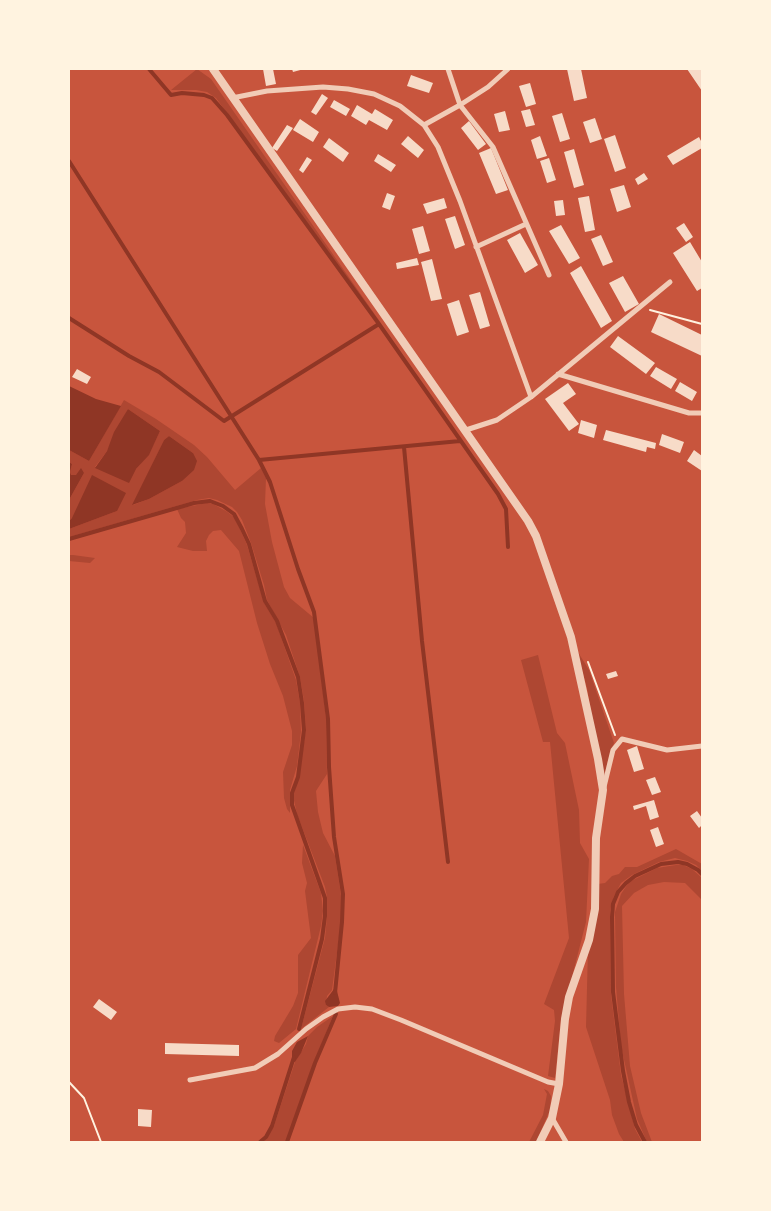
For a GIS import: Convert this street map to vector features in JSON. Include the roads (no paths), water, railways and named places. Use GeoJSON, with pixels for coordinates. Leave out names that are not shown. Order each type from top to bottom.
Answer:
{"type":"FeatureCollection","features":[{"type":"Feature","properties":{"kind":"street"},"geometry":{"type":"LineString","coordinates":[[213,69],[528,521],[536,536],[571,637],[603,790]]}},
{"type":"Feature","properties":{"kind":"street"},"geometry":{"type":"LineString","coordinates":[[448,69],[460,105],[493,147],[549,275]]}},
{"type":"Feature","properties":{"kind":"street"},"geometry":{"type":"LineString","coordinates":[[424,125],[488,87],[508,69]]}},
{"type":"Feature","properties":{"kind":"street"},"geometry":{"type":"LineString","coordinates":[[232,98],[267,91],[323,87],[348,89],[374,94],[400,106],[424,125],[438,147],[530,397]]}},
{"type":"Feature","properties":{"kind":"street"},"geometry":{"type":"LineString","coordinates":[[476,247],[526,224]]}},
{"type":"Feature","properties":{"kind":"street"},"geometry":{"type":"LineString","coordinates":[[466,430],[497,420],[530,397],[670,282]]}},
{"type":"Feature","properties":{"kind":"street"},"geometry":{"type":"LineString","coordinates":[[558,374],[689,413],[702,413]]}},
{"type":"Feature","properties":{"kind":"street"},"geometry":{"type":"LineString","coordinates":[[540,1142],[552,1118],[559,1084],[569,997],[589,940],[594,910],[596,838],[603,790],[613,750],[622,739],[667,750],[702,746]]}},
{"type":"Feature","properties":{"kind":"street"},"geometry":{"type":"LineString","coordinates":[[190,1080],[255,1068],[278,1054],[306,1029],[323,1017],[338,1009],[355,1007],[372,1009],[539,1078],[559,1084]]}},
{"type":"Feature","properties":{"kind":"street"},"geometry":{"type":"LineString","coordinates":[[552,1118],[566,1142]]}},
{"type":"Feature","properties":{"kind":"waterway"},"geometry":{"type":"LineString","coordinates":[[149,69],[171,95],[182,93],[204,95],[212,98],[227,115],[379,324],[498,494],[506,509],[508,547]]}},
{"type":"Feature","properties":{"kind":"waterway"},"geometry":{"type":"LineString","coordinates":[[69,161],[259,460],[270,482],[314,612],[328,719],[334,837],[343,894],[335,993]]}},
{"type":"Feature","properties":{"kind":"waterway"},"geometry":{"type":"LineString","coordinates":[[69,318],[129,356],[159,372],[224,421],[379,324]]}},
{"type":"Feature","properties":{"kind":"waterway"},"geometry":{"type":"LineString","coordinates":[[259,460],[460,441]]}},
{"type":"Feature","properties":{"kind":"waterway"},"geometry":{"type":"LineString","coordinates":[[404,447],[422,641],[448,862]]}},
{"type":"Feature","properties":{"kind":"waterway"},"geometry":{"type":"LineString","coordinates":[[69,539],[194,503],[210,501],[223,506],[234,514],[242,529],[249,544],[265,601],[277,621],[298,677],[304,730],[298,777],[292,793],[292,805],[325,898],[322,939],[299,1029]]}},
{"type":"Feature","properties":{"kind":"waterway"},"geometry":{"type":"LineString","coordinates":[[645,1142],[636,1125],[623,1071],[613,992],[613,904],[618,892],[626,883],[635,876],[661,864],[678,862],[687,864],[702,874]]}},
{"type":"Feature","properties":{"kind":"waterway"},"geometry":{"type":"LineString","coordinates":[[287,1142],[315,1063],[336,1014]]}},
{"type":"Feature","properties":{"kind":"waterway"},"geometry":{"type":"LineString","coordinates":[[260,1142],[266,1137],[272,1126],[294,1057]]}}]}
